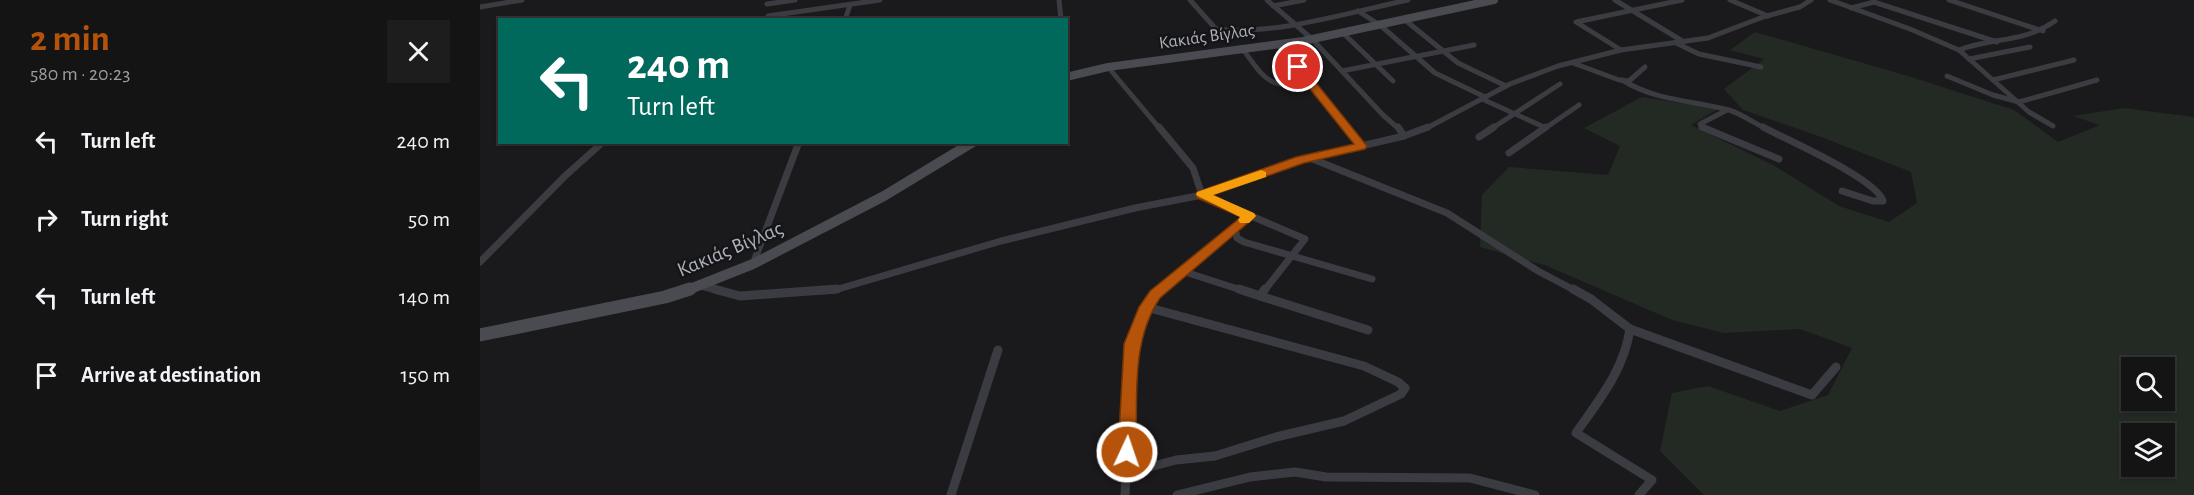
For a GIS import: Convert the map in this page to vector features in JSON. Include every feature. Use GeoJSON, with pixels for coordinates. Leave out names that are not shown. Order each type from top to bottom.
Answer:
{"type":"FeatureCollection","features":[{"type":"Feature","properties":{"kind":"street"},"geometry":{"type":"LineString","coordinates":[[490,5],[497,0]]}},
{"type":"Feature","properties":{"kind":"street"},"geometry":{"type":"LineString","coordinates":[[480,7],[522,0]]}},
{"type":"Feature","properties":{"kind":"street"},"geometry":{"type":"LineString","coordinates":[[795,0],[767,2],[767,18],[880,0]]}},
{"type":"Feature","properties":{"kind":"street"},"geometry":{"type":"LineString","coordinates":[[1059,0],[1061,18]]}},
{"type":"Feature","properties":{"kind":"street"},"geometry":{"type":"LineString","coordinates":[[1190,0],[1208,21],[1220,30],[1240,32],[1408,0]]}},
{"type":"Feature","properties":{"kind":"street"},"geometry":{"type":"LineString","coordinates":[[1267,0],[1312,39],[1383,116],[1397,126],[1404,136]]}},
{"type":"Feature","properties":{"kind":"street"},"geometry":{"type":"LineString","coordinates":[[1273,5],[1281,0]]}},
{"type":"Feature","properties":{"kind":"street"},"geometry":{"type":"LineString","coordinates":[[1273,5],[1304,0]]}},
{"type":"Feature","properties":{"kind":"street","name":"Κακιάς Βίγλας"},"geometry":{"type":"LineString","coordinates":[[1068,77],[1108,67],[1312,39],[1405,20],[1469,2],[1494,0]]}},
{"type":"Feature","properties":{"kind":"street"},"geometry":{"type":"LineString","coordinates":[[1615,0],[1699,54],[1761,67]]}},
{"type":"Feature","properties":{"kind":"street"},"geometry":{"type":"LineString","coordinates":[[1621,50],[1576,22],[1682,0]]}},
{"type":"Feature","properties":{"kind":"street"},"geometry":{"type":"LineString","coordinates":[[1730,0],[1768,16]]}},
{"type":"Feature","properties":{"kind":"street"},"geometry":{"type":"LineString","coordinates":[[701,286],[740,296],[835,290],[1001,241],[1135,208],[1202,195],[1310,158],[1421,131],[1506,86],[1571,63],[1621,50],[1708,38],[1768,16],[1800,8],[1811,0]]}},
{"type":"Feature","properties":{"kind":"street"},"geometry":{"type":"LineString","coordinates":[[1830,0],[1959,50],[2035,116],[2053,126]]}},
{"type":"Feature","properties":{"kind":"street"},"geometry":{"type":"LineString","coordinates":[[1949,0],[2043,31]]}},
{"type":"Feature","properties":{"kind":"street"},"geometry":{"type":"LineString","coordinates":[[1851,8],[1874,2],[1997,42]]}},
{"type":"Feature","properties":{"kind":"street"},"geometry":{"type":"LineString","coordinates":[[846,18],[850,4]]}},
{"type":"Feature","properties":{"kind":"street"},"geometry":{"type":"LineString","coordinates":[[1358,10],[1380,25],[1434,73],[1544,127]]}},
{"type":"Feature","properties":{"kind":"street"},"geometry":{"type":"LineString","coordinates":[[1405,20],[1458,63],[1506,86]]}},
{"type":"Feature","properties":{"kind":"street"},"geometry":{"type":"LineString","coordinates":[[1959,50],[2026,37],[2043,31],[2055,21]]}},
{"type":"Feature","properties":{"kind":"street"},"geometry":{"type":"LineString","coordinates":[[1343,33],[1394,81]]}},
{"type":"Feature","properties":{"kind":"street"},"geometry":{"type":"LineString","coordinates":[[1278,44],[1361,146]]}},
{"type":"Feature","properties":{"kind":"street"},"geometry":{"type":"LineString","coordinates":[[1342,71],[1474,45]]}},
{"type":"Feature","properties":{"kind":"street"},"geometry":{"type":"LineString","coordinates":[[1969,59],[2030,47]]}},
{"type":"Feature","properties":{"kind":"street"},"geometry":{"type":"LineString","coordinates":[[1242,48],[1274,87],[1286,88],[1311,83]]}},
{"type":"Feature","properties":{"kind":"street"},"geometry":{"type":"LineString","coordinates":[[1993,80],[2074,60]]}},
{"type":"Feature","properties":{"kind":"street"},"geometry":{"type":"LineString","coordinates":[[1571,63],[1629,81],[1644,66]]}},
{"type":"Feature","properties":{"kind":"street"},"geometry":{"type":"LineString","coordinates":[[1108,67],[1193,168],[1202,195],[1305,239],[1260,296]]}},
{"type":"Feature","properties":{"kind":"street"},"geometry":{"type":"LineString","coordinates":[[1947,76],[1993,95],[2019,102],[2097,80]]}},
{"type":"Feature","properties":{"kind":"street"},"geometry":{"type":"LineString","coordinates":[[1622,80],[1648,96],[1715,106],[1727,110],[1863,179],[1881,194],[1883,201],[1874,201],[1850,190],[1842,191]]}},
{"type":"Feature","properties":{"kind":"street"},"geometry":{"type":"LineString","coordinates":[[1479,137],[1560,84]]}},
{"type":"Feature","properties":{"kind":"street"},"geometry":{"type":"LineString","coordinates":[[1509,153],[1579,105]]}},
{"type":"Feature","properties":{"kind":"street"},"geometry":{"type":"LineString","coordinates":[[1727,110],[1700,124],[1701,127],[1779,159]]}},
{"type":"Feature","properties":{"kind":"street"},"geometry":{"type":"LineString","coordinates":[[480,262],[565,176],[601,144]]}},
{"type":"Feature","properties":{"kind":"street"},"geometry":{"type":"LineString","coordinates":[[753,264],[798,144]]}},
{"type":"Feature","properties":{"kind":"street","name":"Κακιάς Βίγλας"},"geometry":{"type":"LineString","coordinates":[[480,335],[664,297],[701,286],[753,264],[884,196],[971,144]]}},
{"type":"Feature","properties":{"kind":"street"},"geometry":{"type":"LineString","coordinates":[[1310,158],[1447,213],[1538,271],[1591,299],[1630,329],[1812,395],[1836,368]]}},
{"type":"Feature","properties":{"kind":"street"},"geometry":{"type":"LineString","coordinates":[[1125,495],[1132,344],[1146,307],[1155,295],[1182,271],[1250,216]]}},
{"type":"Feature","properties":{"kind":"street"},"geometry":{"type":"LineString","coordinates":[[1235,228],[1237,238],[1244,242],[1372,279]]}},
{"type":"Feature","properties":{"kind":"street"},"geometry":{"type":"LineString","coordinates":[[1182,271],[1368,330]]}},
{"type":"Feature","properties":{"kind":"street"},"geometry":{"type":"LineString","coordinates":[[1127,473],[1168,461],[1215,456],[1276,437],[1344,421],[1401,394],[1405,388],[1398,382],[1364,366],[1146,307]]}},
{"type":"Feature","properties":{"kind":"street"},"geometry":{"type":"LineString","coordinates":[[1630,329],[1623,360],[1611,383],[1576,433],[1652,480],[1639,495]]}},
{"type":"Feature","properties":{"kind":"street"},"geometry":{"type":"LineString","coordinates":[[951,495],[998,350]]}},
{"type":"Feature","properties":{"kind":"street"},"geometry":{"type":"LineString","coordinates":[[1177,495],[1250,477],[1295,472],[1326,477],[1376,479],[1446,476],[1470,478],[1535,495]]}},
{"type":"Feature","properties":{"kind":"shaded area"},"geometry":{"type":"Polygon","coordinates":[[[1755,32],[1908,76],[2014,110],[2058,142],[2100,125],[2073,116],[2124,108],[2194,117],[2194,495],[1704,495],[1660,451],[1672,393],[1708,386],[1780,411],[1828,395],[1852,348],[1800,329],[1724,333],[1672,320],[1547,266],[1480,247],[1482,195],[1509,167],[1608,175],[1620,146],[1584,128],[1642,97],[1718,109],[1691,125],[1773,165],[1839,206],[1889,222],[1917,203],[1911,172],[1743,110],[1724,89],[1764,59],[1730,50],[1755,32]]]}},
{"type":"Feature","properties":{"kind":"slow traffic"},"geometry":{"type":"LineString","coordinates":[[1245,220],[1250,216],[1202,195],[1261,174]]}},
{"type":"Feature","properties":{"kind":"route"},"geometry":{"type":"LineString","coordinates":[[1127,452],[1132,344],[1146,307],[1155,295],[1182,271],[1250,216],[1202,195],[1300,160],[1361,146],[1298,67]]}}]}
